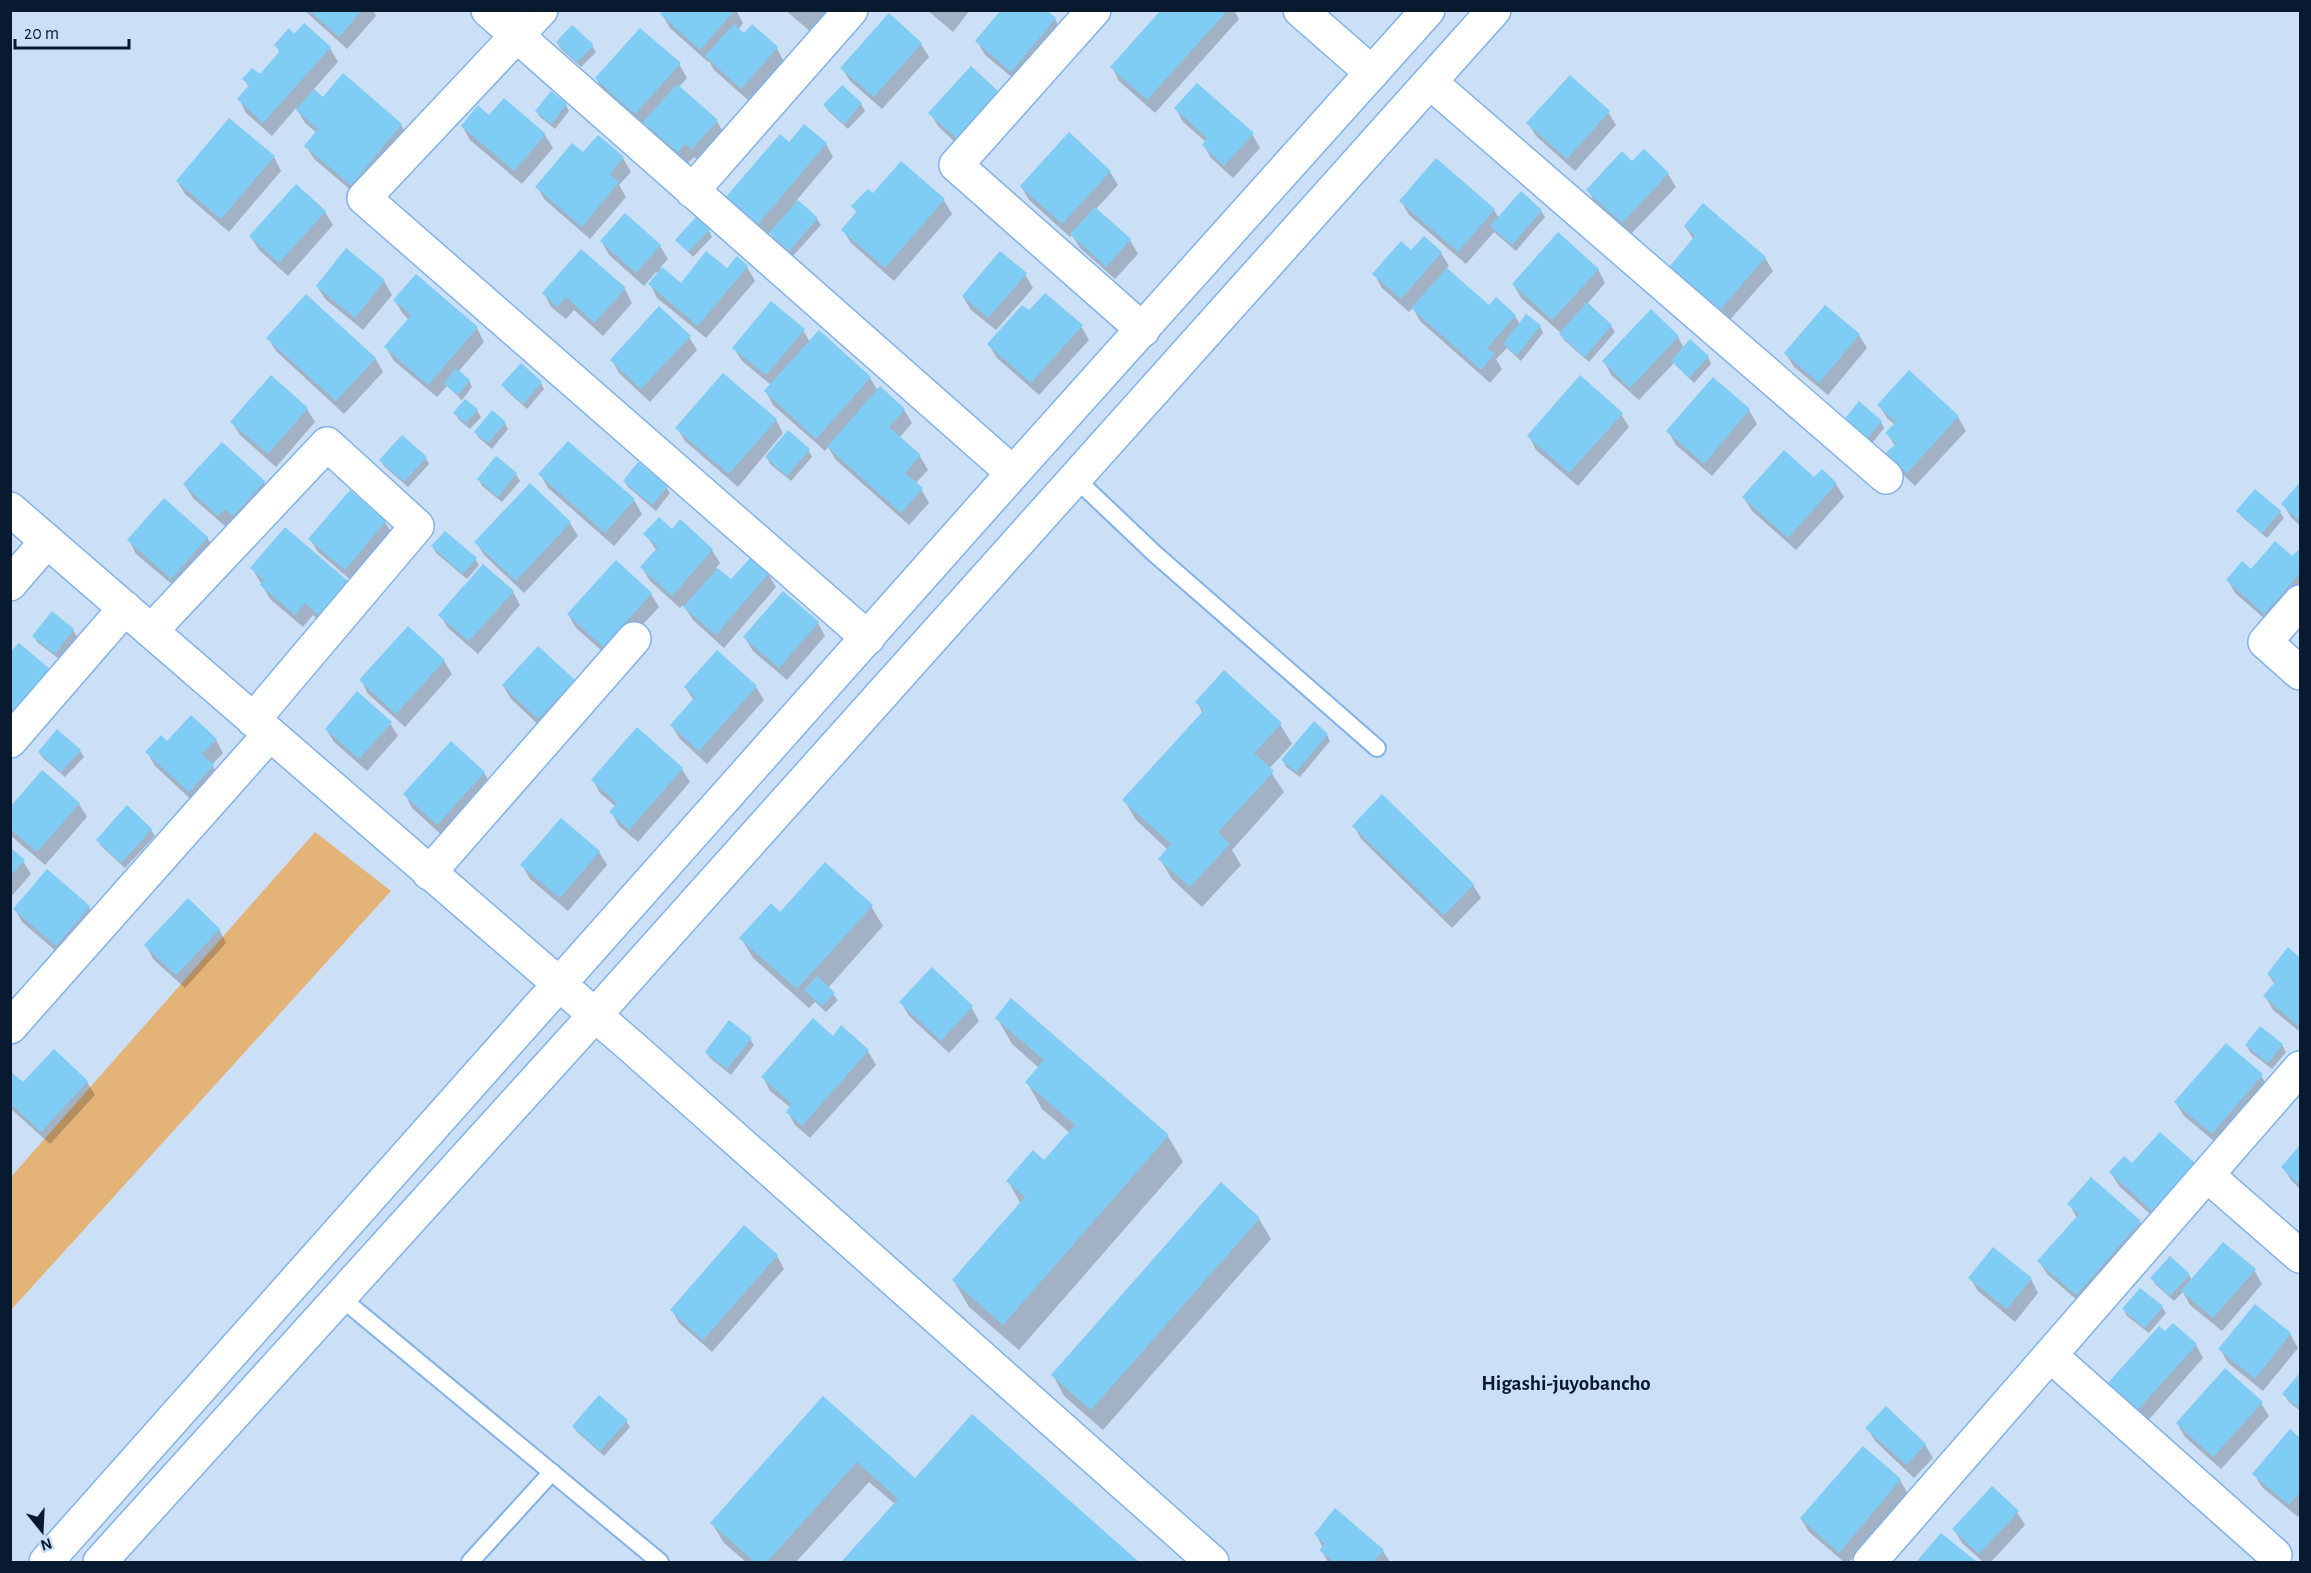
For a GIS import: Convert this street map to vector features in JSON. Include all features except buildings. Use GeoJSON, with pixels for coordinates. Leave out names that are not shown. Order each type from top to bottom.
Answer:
{"type":"FeatureCollection","features":[{"type":"Feature","properties":{"kind":"street"},"geometry":{"type":"LineString","coordinates":[[488,10],[1013,473]]}},
{"type":"Feature","properties":{"kind":"street"},"geometry":{"type":"LineString","coordinates":[[540,10],[364,198],[868,638]]}},
{"type":"Feature","properties":{"kind":"street"},"geometry":{"type":"LineString","coordinates":[[692,191],[851,10]]}},
{"type":"Feature","properties":{"kind":"street"},"geometry":{"type":"LineString","coordinates":[[1094,10],[956,165],[1143,330]]}},
{"type":"Feature","properties":{"kind":"street"},"geometry":{"type":"LineString","coordinates":[[1300,10],[1372,73]]}},
{"type":"Feature","properties":{"kind":"street"},"geometry":{"type":"LineString","coordinates":[[46,1563],[558,984],[1428,10]]}},
{"type":"Feature","properties":{"kind":"street"},"geometry":{"type":"LineString","coordinates":[[100,1563],[595,1015],[1494,10]]}},
{"type":"Feature","properties":{"kind":"street"},"geometry":{"type":"LineString","coordinates":[[1430,82],[1886,477]]}},
{"type":"Feature","properties":{"kind":"street"},"geometry":{"type":"LineString","coordinates":[[10,1027],[262,727],[417,526],[327,444],[151,631]]}},
{"type":"Feature","properties":{"kind":"street"},"geometry":{"type":"LineString","coordinates":[[10,509],[595,1015],[1212,1563]]}},
{"type":"Feature","properties":{"kind":"street"},"geometry":{"type":"LineString","coordinates":[[10,584],[47,541]]}},
{"type":"Feature","properties":{"kind":"street"},"geometry":{"type":"LineString","coordinates":[[2301,602],[2265,642],[2301,673]]}},
{"type":"Feature","properties":{"kind":"street"},"geometry":{"type":"LineString","coordinates":[[10,741],[125,608]]}},
{"type":"Feature","properties":{"kind":"street"},"geometry":{"type":"LineString","coordinates":[[429,873],[634,639]]}},
{"type":"Feature","properties":{"kind":"street"},"geometry":{"type":"LineString","coordinates":[[1870,1563],[2301,1068]]}},
{"type":"Feature","properties":{"kind":"street"},"geometry":{"type":"LineString","coordinates":[[2207,1175],[2301,1256]]}},
{"type":"Feature","properties":{"kind":"street"},"geometry":{"type":"LineString","coordinates":[[2050,1355],[2275,1555]]}},
{"type":"Feature","properties":{"kind":"lane"},"geometry":{"type":"LineString","coordinates":[[1075,478],[1155,554],[1377,748]]}},
{"type":"Feature","properties":{"kind":"lane"},"geometry":{"type":"LineString","coordinates":[[340,1297],[660,1563]]}},
{"type":"Feature","properties":{"kind":"lane"},"geometry":{"type":"LineString","coordinates":[[470,1563],[552,1472]]}},
{"type":"Feature","properties":{"kind":"shaded area"},"geometry":{"type":"Polygon","coordinates":[[[315,832],[391,891],[11,1310],[11,1177],[315,832]]]}},
{"type":"Feature","properties":{"kind":"district","name":"Higashi-juyobancho"},"geometry":{"type":"Point","coordinates":[1566,1383]}}]}
